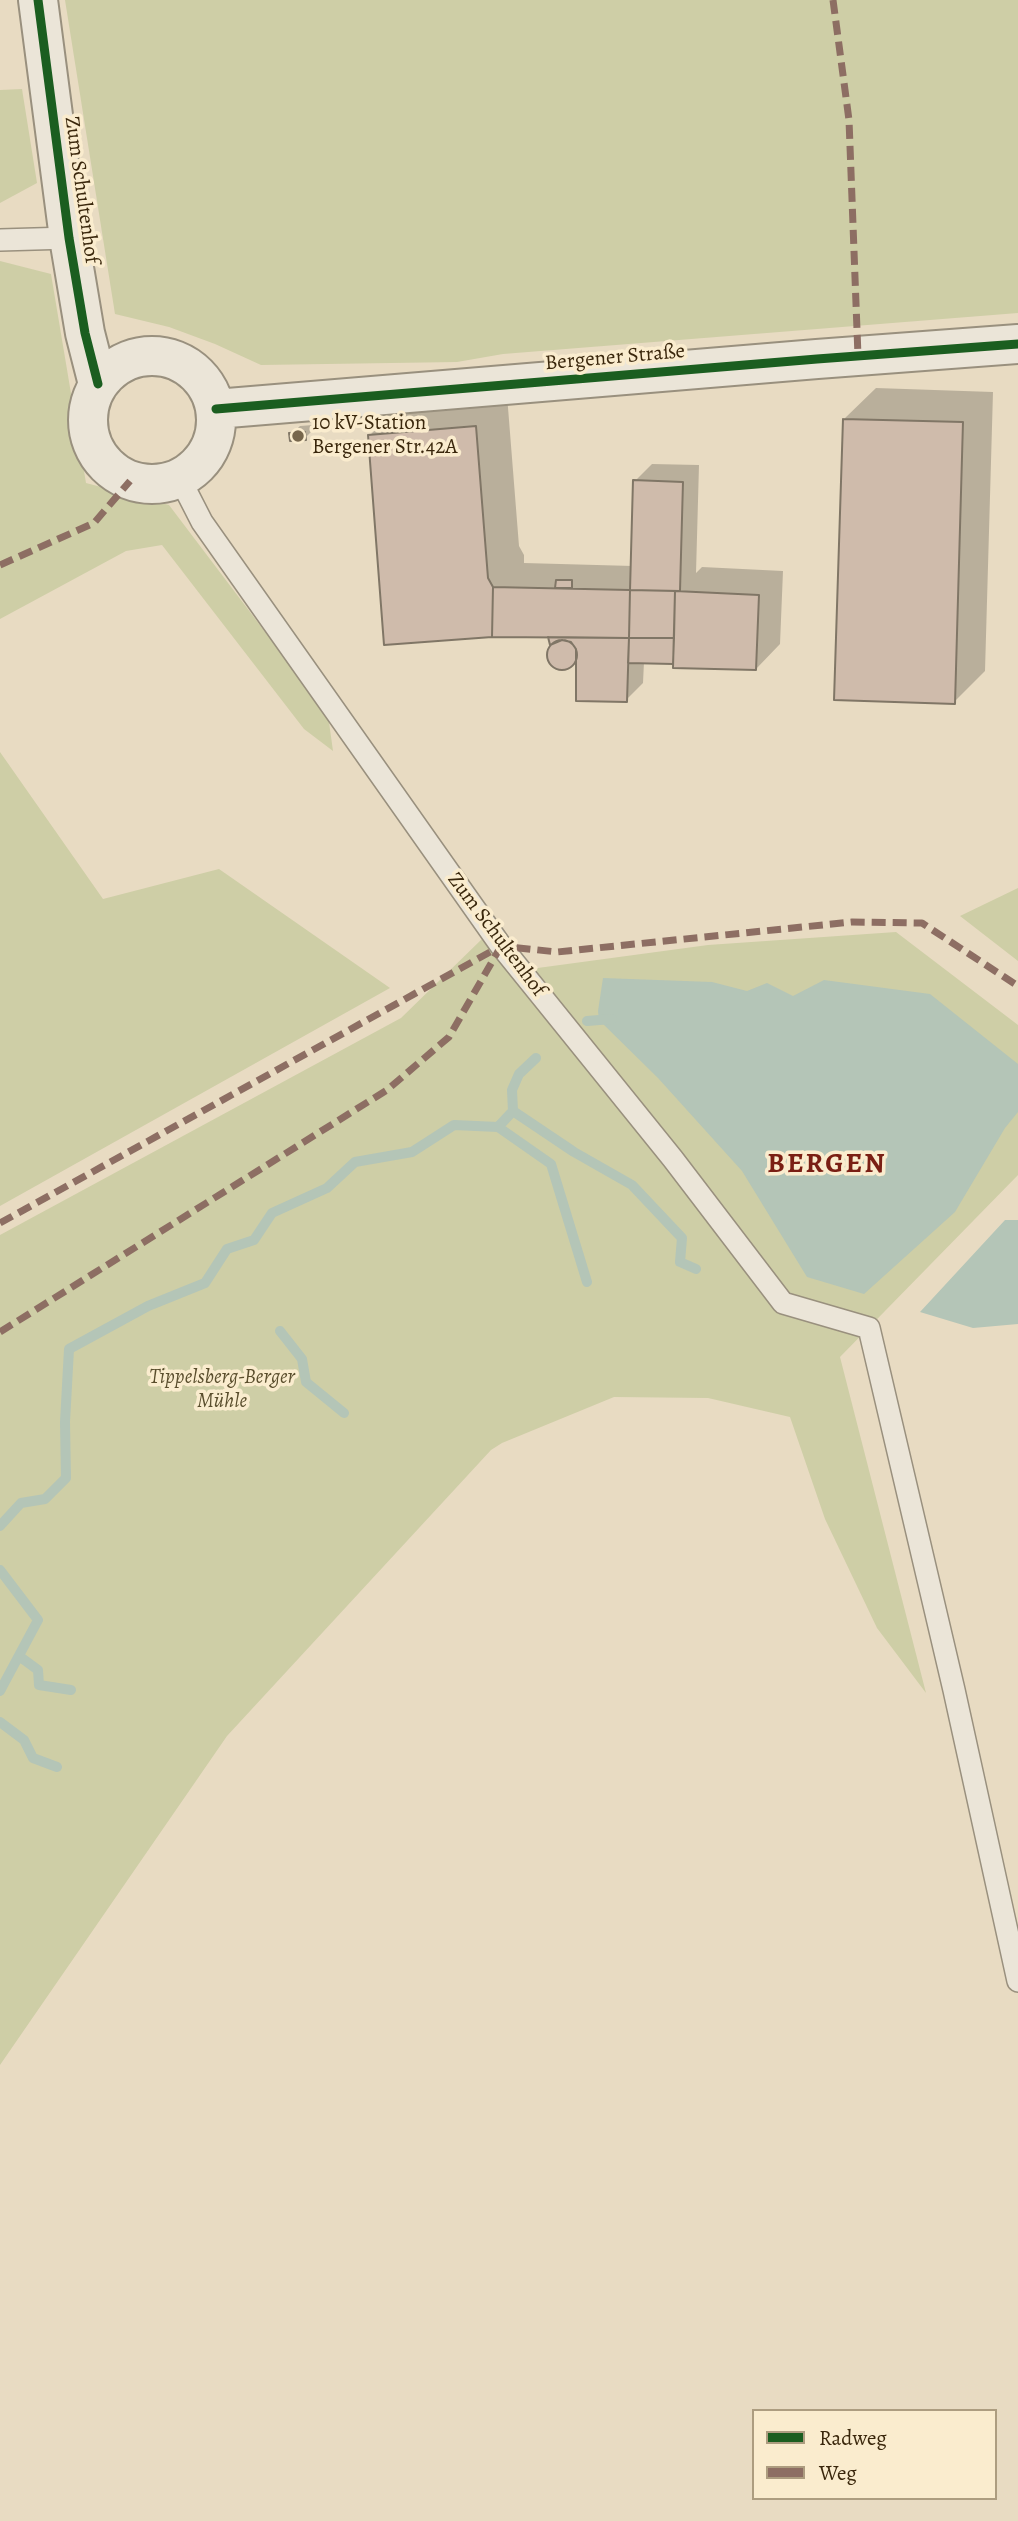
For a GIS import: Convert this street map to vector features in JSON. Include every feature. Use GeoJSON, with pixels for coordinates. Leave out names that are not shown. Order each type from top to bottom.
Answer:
{"type":"FeatureCollection","features":[{"type":"Feature","properties":{"kind":"street","name":"Zum Schultenhof"},"geometry":{"type":"LineString","coordinates":[[38,0],[69,238],[85,333],[98,384]]}},
{"type":"Feature","properties":{"kind":"street"},"geometry":{"type":"LineString","coordinates":[[85,333],[134,358]]}},
{"type":"Feature","properties":{"kind":"street","name":"Bergener Straße"},"geometry":{"type":"LineString","coordinates":[[216,409],[1018,344]]}},
{"type":"Feature","properties":{"kind":"street"},"geometry":{"type":"LineString","coordinates":[[159,356],[179,361],[198,375],[211,393],[217,422],[209,450],[194,470],[180,479],[146,485],[115,474],[99,459],[88,433],[88,409],[98,384],[115,367],[134,358],[159,356]]}},
{"type":"Feature","properties":{"kind":"lane","name":"Zum Schultenhof"},"geometry":{"type":"LineString","coordinates":[[0,240],[69,238]]}},
{"type":"Feature","properties":{"kind":"lane","name":"Zum Schultenhof"},"geometry":{"type":"LineString","coordinates":[[180,479],[202,522],[501,946],[673,1159],[783,1303],[869,1328],[957,1703],[1018,1980]]}},
{"type":"Feature","properties":{"kind":"green space"},"geometry":{"type":"Polygon","coordinates":[[[65,0],[1018,0],[1018,313],[503,354],[457,362],[261,365],[169,327],[115,314],[65,0]]]}},
{"type":"Feature","properties":{"kind":"green space"},"geometry":{"type":"Polygon","coordinates":[[[22,89],[37,183],[0,203],[0,90],[22,89]]]}},
{"type":"Feature","properties":{"kind":"green space"},"geometry":{"type":"Polygon","coordinates":[[[0,261],[51,274],[86,483],[169,505],[328,715],[333,751],[304,729],[162,545],[126,551],[0,619],[0,261]]]}},
{"type":"Feature","properties":{"kind":"green space"},"geometry":{"type":"Polygon","coordinates":[[[0,752],[103,899],[219,869],[390,988],[0,1206],[0,752]]]}},
{"type":"Feature","properties":{"kind":"green space"},"geometry":{"type":"Polygon","coordinates":[[[1018,888],[1018,961],[960,916],[1018,888]]]}},
{"type":"Feature","properties":{"kind":"green space","name":"Tippelsberg-Berger Mühle"},"geometry":{"type":"Polygon","coordinates":[[[896,932],[1018,1025],[1018,1175],[840,1357],[926,1693],[877,1628],[825,1519],[790,1417],[708,1398],[614,1397],[491,1450],[227,1736],[0,2065],[0,1235],[401,1018],[483,938],[508,972],[708,945],[896,932]]]}},
{"type":"Feature","properties":{"kind":"shaded area"},"geometry":{"type":"Polygon","coordinates":[[[603,978],[712,982],[747,991],[767,983],[793,996],[824,980],[930,994],[1018,1064],[1018,1112],[1005,1128],[955,1212],[864,1294],[807,1277],[742,1171],[658,1078],[599,1020],[603,978]]]}},
{"type":"Feature","properties":{"kind":"shaded area"},"geometry":{"type":"Polygon","coordinates":[[[1005,1220],[1018,1220],[1018,1324],[973,1328],[920,1312],[1005,1220]]]}},
{"type":"Feature","properties":{"kind":"building"},"geometry":{"type":"Polygon","coordinates":[[[843,419],[963,422],[955,704],[834,700],[843,419]]]}},
{"type":"Feature","properties":{"kind":"building"},"geometry":{"type":"Polygon","coordinates":[[[476,426],[488,578],[493,587],[492,637],[384,645],[368,435],[476,426]]]}},
{"type":"Feature","properties":{"kind":"building","name":"10 kV-Station Bergener Str.42A"},"geometry":{"type":"Polygon","coordinates":[[[305,432],[306,440],[290,441],[289,433],[305,432]]]}},
{"type":"Feature","properties":{"kind":"building"},"geometry":{"type":"Polygon","coordinates":[[[633,480],[683,482],[680,591],[630,590],[633,480]]]}},
{"type":"Feature","properties":{"kind":"building"},"geometry":{"type":"Polygon","coordinates":[[[556,580],[572,580],[572,588],[555,588],[556,580]]]}},
{"type":"Feature","properties":{"kind":"building"},"geometry":{"type":"Polygon","coordinates":[[[493,587],[630,590],[629,638],[492,637],[493,587]]]}},
{"type":"Feature","properties":{"kind":"building"},"geometry":{"type":"Polygon","coordinates":[[[630,590],[675,591],[674,638],[629,638],[630,590]]]}},
{"type":"Feature","properties":{"kind":"building"},"geometry":{"type":"Polygon","coordinates":[[[675,591],[759,595],[756,670],[673,668],[675,591]]]}},
{"type":"Feature","properties":{"kind":"building"},"geometry":{"type":"Polygon","coordinates":[[[548,637],[629,638],[627,702],[576,701],[576,649],[571,642],[562,640],[550,645],[548,637]]]}},
{"type":"Feature","properties":{"kind":"building"},"geometry":{"type":"Polygon","coordinates":[[[629,638],[674,638],[673,664],[628,663],[629,638]]]}},
{"type":"Feature","properties":{"kind":"building"},"geometry":{"type":"Polygon","coordinates":[[[562,640],[573,644],[577,655],[573,666],[562,670],[551,666],[547,655],[551,644],[562,640]]]}},
{"type":"Feature","properties":{"kind":"waterway"},"geometry":{"type":"LineString","coordinates":[[587,1021],[612,1019]]}},
{"type":"Feature","properties":{"kind":"waterway"},"geometry":{"type":"LineString","coordinates":[[0,1526],[21,1503],[45,1499],[66,1478],[65,1422],[69,1349],[148,1306],[205,1283],[227,1249],[254,1240],[272,1213],[327,1188],[355,1162],[412,1152],[454,1125],[498,1127],[513,1111],[512,1090],[519,1074],[536,1058]]}},
{"type":"Feature","properties":{"kind":"waterway"},"geometry":{"type":"LineString","coordinates":[[513,1111],[574,1152],[632,1185],[682,1238],[680,1262],[696,1269]]}},
{"type":"Feature","properties":{"kind":"waterway"},"geometry":{"type":"LineString","coordinates":[[498,1127],[551,1164],[587,1282]]}},
{"type":"Feature","properties":{"kind":"waterway"},"geometry":{"type":"LineString","coordinates":[[280,1331],[302,1359],[306,1382],[344,1413]]}},
{"type":"Feature","properties":{"kind":"waterway"},"geometry":{"type":"LineString","coordinates":[[0,1570],[38,1620],[0,1691]]}},
{"type":"Feature","properties":{"kind":"waterway"},"geometry":{"type":"LineString","coordinates":[[19,1656],[38,1670],[39,1685],[71,1690]]}},
{"type":"Feature","properties":{"kind":"waterway"},"geometry":{"type":"LineString","coordinates":[[0,1722],[24,1740],[33,1758],[57,1767]]}},
{"type":"Feature","properties":{"kind":"marked path"},"geometry":{"type":"LineString","coordinates":[[833,0],[849,120],[858,356]]}},
{"type":"Feature","properties":{"kind":"marked path"},"geometry":{"type":"LineString","coordinates":[[0,565],[94,523],[130,481]]}},
{"type":"Feature","properties":{"kind":"marked path"},"geometry":{"type":"LineString","coordinates":[[0,1223],[501,946],[557,952],[852,922],[922,923],[1018,986]]}},
{"type":"Feature","properties":{"kind":"marked path"},"geometry":{"type":"LineString","coordinates":[[0,1332],[387,1090],[449,1037],[501,946]]}},
{"type":"Feature","properties":{"kind":"cycle path"},"geometry":{"type":"LineString","coordinates":[[38,0],[69,238],[85,333],[98,384]]}},
{"type":"Feature","properties":{"kind":"cycle path"},"geometry":{"type":"LineString","coordinates":[[216,409],[1018,344]]}},
{"type":"Feature","properties":{"kind":"place","name":"10 kV-Station Bergener Str.42A"},"geometry":{"type":"Point","coordinates":[298,436]}},
{"type":"Feature","properties":{"kind":"district","name":"BERGEN"},"geometry":{"type":"Point","coordinates":[827,1165]}}]}
